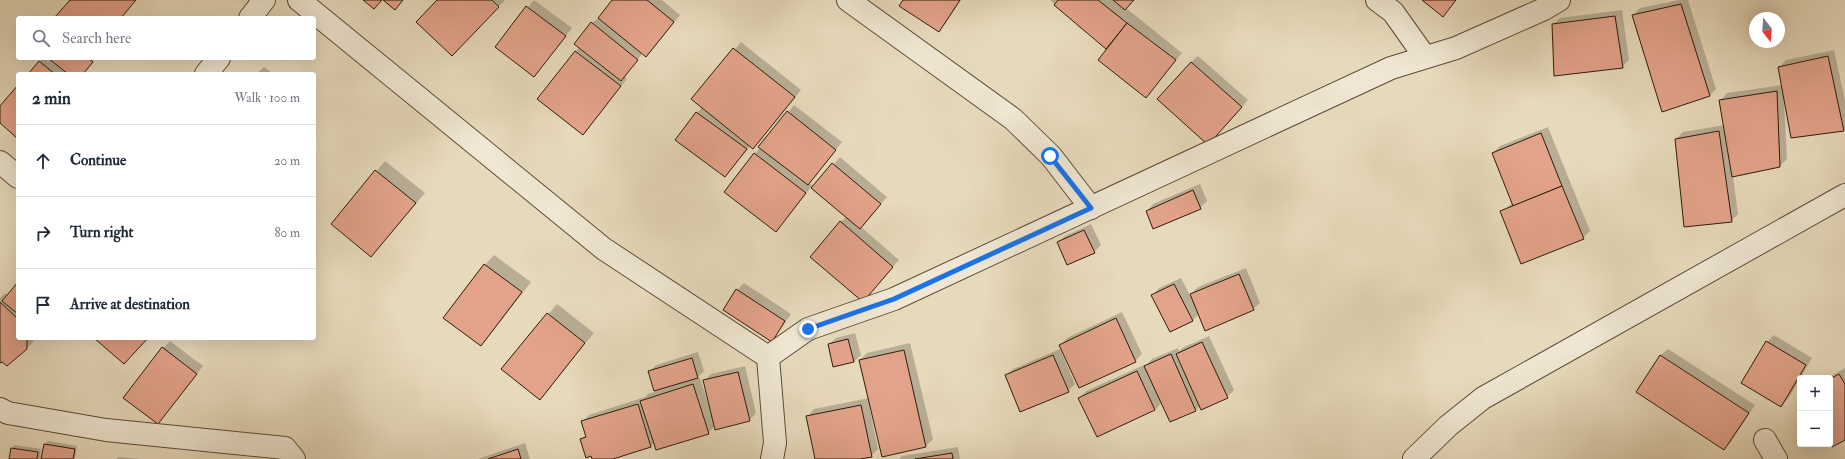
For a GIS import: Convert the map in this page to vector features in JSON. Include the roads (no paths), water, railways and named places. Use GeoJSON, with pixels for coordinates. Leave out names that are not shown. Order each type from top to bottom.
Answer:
{"type":"FeatureCollection","features":[{"type":"Feature","properties":{"kind":"street"},"geometry":{"type":"LineString","coordinates":[[252,16],[264,0]]}},
{"type":"Feature","properties":{"kind":"street"},"geometry":{"type":"LineString","coordinates":[[299,0],[604,249],[768,357]]}},
{"type":"Feature","properties":{"kind":"street"},"geometry":{"type":"LineString","coordinates":[[848,0],[1013,119],[1050,156],[1091,208]]}},
{"type":"Feature","properties":{"kind":"street"},"geometry":{"type":"LineString","coordinates":[[1377,0],[1393,12],[1425,57]]}},
{"type":"Feature","properties":{"kind":"street"},"geometry":{"type":"LineString","coordinates":[[768,357],[808,329],[894,299],[1391,68],[1456,48],[1544,9],[1559,0]]}},
{"type":"Feature","properties":{"kind":"street"},"geometry":{"type":"LineString","coordinates":[[208,72],[217,60]]}},
{"type":"Feature","properties":{"kind":"street"},"geometry":{"type":"LineString","coordinates":[[0,162],[16,175]]}},
{"type":"Feature","properties":{"kind":"street"},"geometry":{"type":"LineString","coordinates":[[1414,459],[1448,426],[1483,398],[1845,195]]}},
{"type":"Feature","properties":{"kind":"street"},"geometry":{"type":"LineString","coordinates":[[768,357],[775,443],[772,459]]}},
{"type":"Feature","properties":{"kind":"street"},"geometry":{"type":"LineString","coordinates":[[0,409],[8,414],[106,430],[285,448],[294,459]]}},
{"type":"Feature","properties":{"kind":"street"},"geometry":{"type":"LineString","coordinates":[[1765,440],[1776,459]]}}]}
